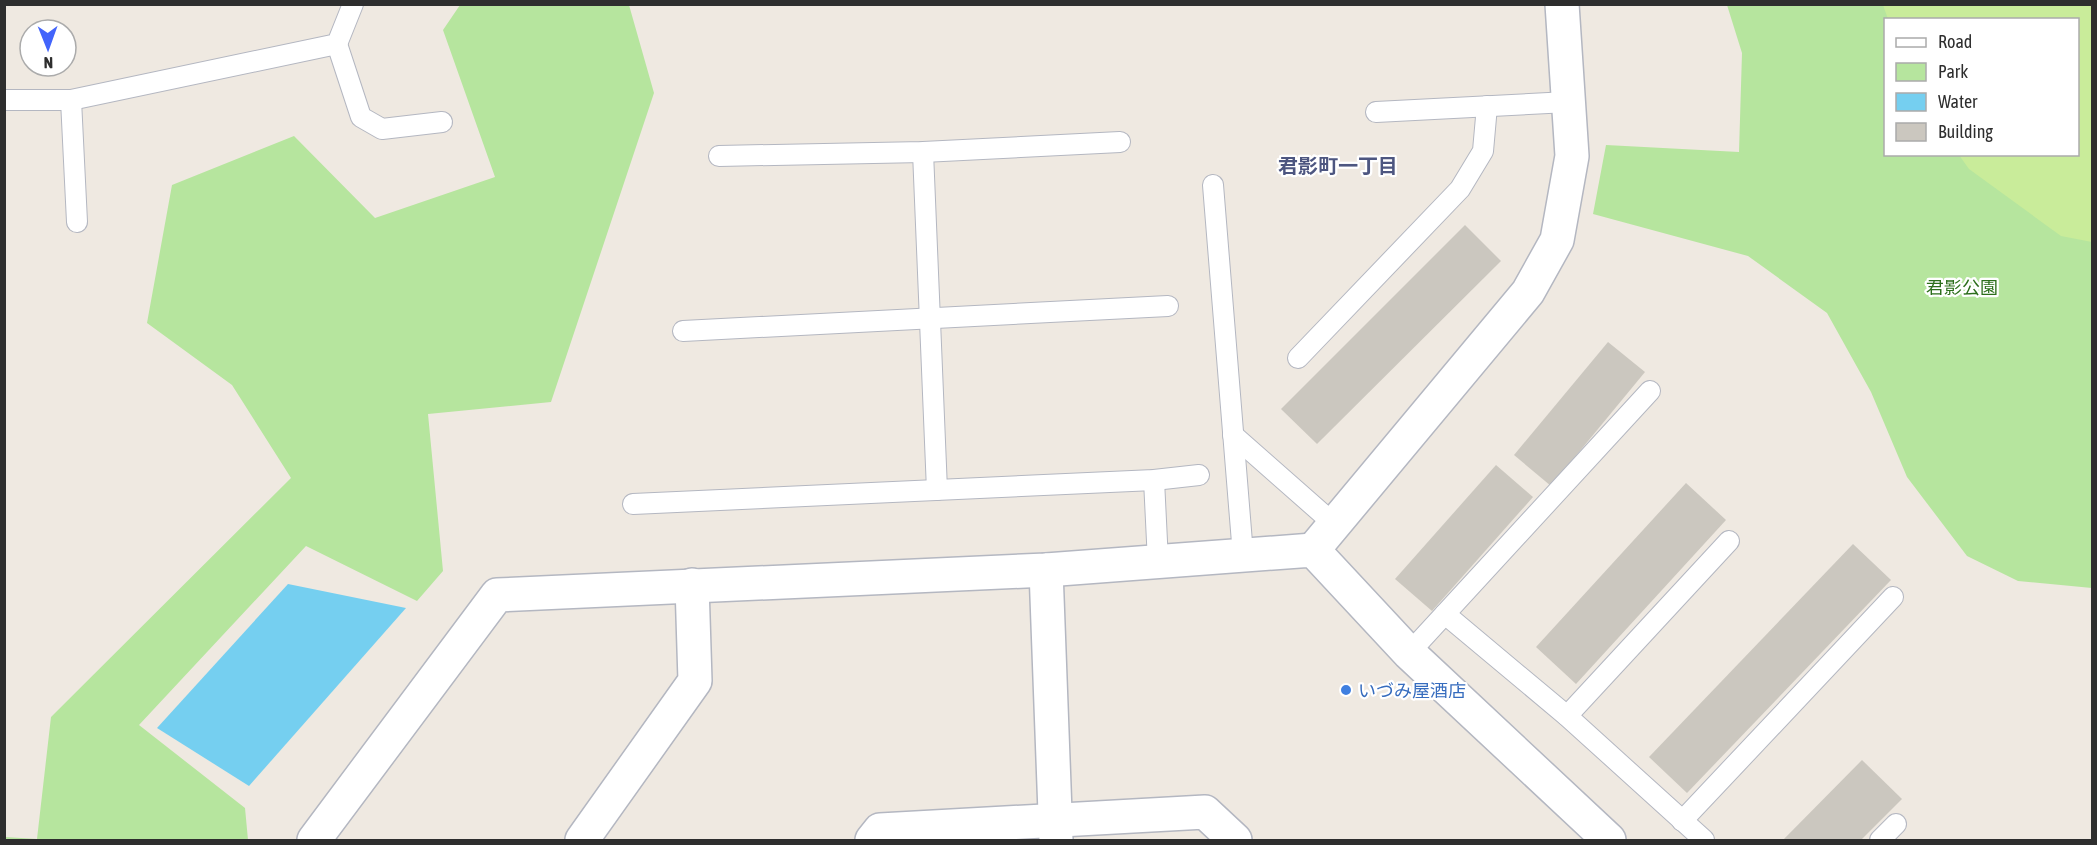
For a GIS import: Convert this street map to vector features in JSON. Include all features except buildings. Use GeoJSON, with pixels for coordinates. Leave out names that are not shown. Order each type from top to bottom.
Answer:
{"type":"FeatureCollection","features":[{"type":"Feature","properties":{"kind":"street"},"geometry":{"type":"LineString","coordinates":[[314,840],[497,595],[1046,570],[1313,550],[1527,292],[1557,240],[1572,156],[1562,4]]}},
{"type":"Feature","properties":{"kind":"street"},"geometry":{"type":"LineString","coordinates":[[1313,550],[1409,653],[1609,840]]}},
{"type":"Feature","properties":{"kind":"street"},"geometry":{"type":"LineString","coordinates":[[1046,570],[1055,830]]}},
{"type":"Feature","properties":{"kind":"street"},"geometry":{"type":"LineString","coordinates":[[582,840],[695,681],[692,585]]}},
{"type":"Feature","properties":{"kind":"street"},"geometry":{"type":"LineString","coordinates":[[872,840],[880,830],[1055,830],[1205,812],[1235,840]]}},
{"type":"Feature","properties":{"kind":"lane"},"geometry":{"type":"LineString","coordinates":[[353,4],[337,44],[361,117],[382,129],[442,122]]}},
{"type":"Feature","properties":{"kind":"lane"},"geometry":{"type":"LineString","coordinates":[[4,100],[71,100],[337,44]]}},
{"type":"Feature","properties":{"kind":"lane"},"geometry":{"type":"LineString","coordinates":[[71,100],[77,222]]}},
{"type":"Feature","properties":{"kind":"lane"},"geometry":{"type":"LineString","coordinates":[[1376,112],[1568,102]]}},
{"type":"Feature","properties":{"kind":"lane"},"geometry":{"type":"LineString","coordinates":[[1298,358],[1460,189],[1483,151],[1487,106]]}},
{"type":"Feature","properties":{"kind":"lane"},"geometry":{"type":"LineString","coordinates":[[718,156],[923,152],[1120,142]]}},
{"type":"Feature","properties":{"kind":"lane"},"geometry":{"type":"LineString","coordinates":[[923,152],[937,490]]}},
{"type":"Feature","properties":{"kind":"lane"},"geometry":{"type":"LineString","coordinates":[[1213,185],[1243,555]]}},
{"type":"Feature","properties":{"kind":"lane"},"geometry":{"type":"LineString","coordinates":[[683,331],[1168,306]]}},
{"type":"Feature","properties":{"kind":"lane"},"geometry":{"type":"LineString","coordinates":[[1409,653],[1650,391]]}},
{"type":"Feature","properties":{"kind":"lane"},"geometry":{"type":"LineString","coordinates":[[1233,435],[1334,524]]}},
{"type":"Feature","properties":{"kind":"lane"},"geometry":{"type":"LineString","coordinates":[[633,504],[1199,476]]}},
{"type":"Feature","properties":{"kind":"lane"},"geometry":{"type":"LineString","coordinates":[[1154,480],[1158,562]]}},
{"type":"Feature","properties":{"kind":"lane"},"geometry":{"type":"LineString","coordinates":[[1567,716],[1729,541]]}},
{"type":"Feature","properties":{"kind":"lane"},"geometry":{"type":"LineString","coordinates":[[1682,821],[1893,597]]}},
{"type":"Feature","properties":{"kind":"lane"},"geometry":{"type":"LineString","coordinates":[[1445,614],[1567,716],[1704,840]]}},
{"type":"Feature","properties":{"kind":"lane"},"geometry":{"type":"LineString","coordinates":[[1880,840],[1896,824]]}},
{"type":"Feature","properties":{"kind":"green space"},"geometry":{"type":"Polygon","coordinates":[[[460,5],[629,5],[654,93],[551,402],[428,414],[443,571],[417,601],[306,546],[139,725],[245,808],[248,840],[5,840],[5,837],[37,839],[51,717],[291,478],[232,385],[147,323],[172,185],[294,136],[375,218],[495,177],[443,30],[460,5]]]}},
{"type":"Feature","properties":{"kind":"green space","name":"君影公園"},"geometry":{"type":"Polygon","coordinates":[[[1727,5],[2092,5],[2092,588],[2018,581],[1967,556],[1907,477],[1871,392],[1827,313],[1748,256],[1593,214],[1606,145],[1739,152],[1742,53],[1727,5]]]}},
{"type":"Feature","properties":{"kind":"green space"},"geometry":{"type":"Polygon","coordinates":[[[1883,5],[2092,5],[2092,242],[2061,236],[1969,169],[1960,156],[2079,156],[2079,18],[1888,18],[1883,5]]]}},
{"type":"Feature","properties":{"kind":"water"},"geometry":{"type":"Polygon","coordinates":[[[288,584],[406,608],[249,786],[157,728],[288,584]]]}},
{"type":"Feature","properties":{"kind":"place","name":"いづみ屋酒店"},"geometry":{"type":"Point","coordinates":[1346,690]}},
{"type":"Feature","properties":{"kind":"district","name":"君影町一丁目"},"geometry":{"type":"Point","coordinates":[1338,165]}}]}
